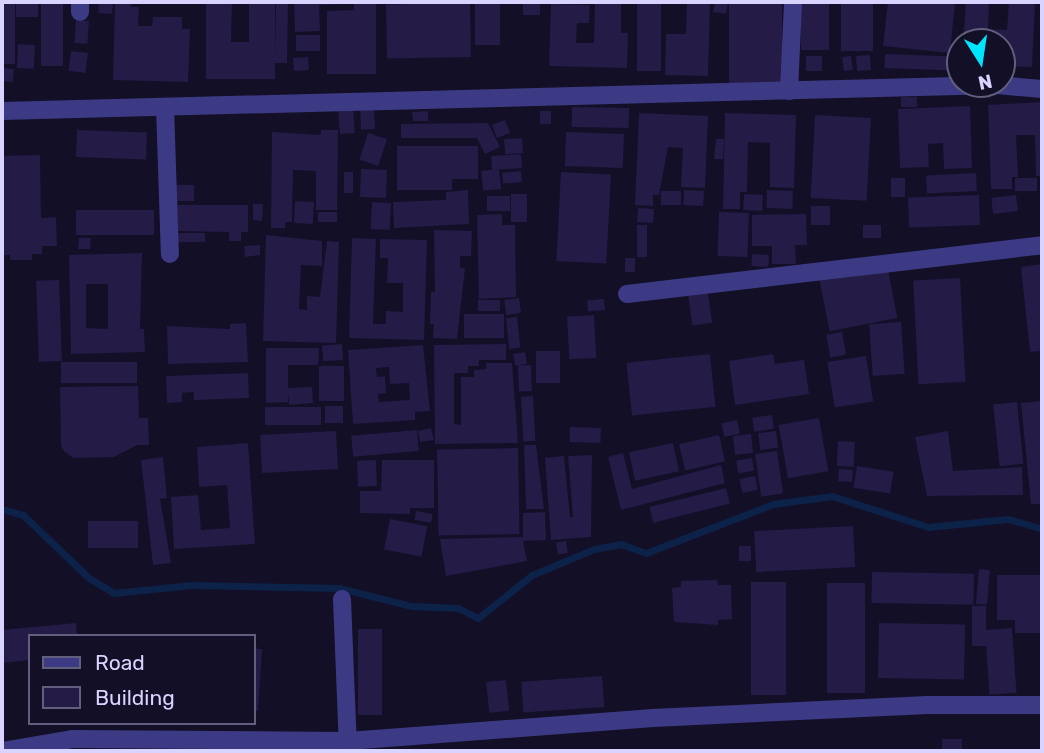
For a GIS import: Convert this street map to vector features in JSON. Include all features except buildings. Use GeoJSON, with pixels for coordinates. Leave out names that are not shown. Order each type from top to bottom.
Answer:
{"type":"FeatureCollection","features":[{"type":"Feature","properties":{"kind":"street"},"geometry":{"type":"LineString","coordinates":[[789,90],[793,2]]}},
{"type":"Feature","properties":{"kind":"street"},"geometry":{"type":"LineString","coordinates":[[2,111],[997,85],[1042,89]]}},
{"type":"Feature","properties":{"kind":"street"},"geometry":{"type":"LineString","coordinates":[[165,107],[170,254]]}},
{"type":"Feature","properties":{"kind":"street"},"geometry":{"type":"LineString","coordinates":[[627,294],[1042,245]]}},
{"type":"Feature","properties":{"kind":"street"},"geometry":{"type":"LineString","coordinates":[[342,599],[348,746]]}},
{"type":"Feature","properties":{"kind":"street"},"geometry":{"type":"LineString","coordinates":[[2,751],[72,739],[348,746],[653,718],[928,705],[1042,705]]}},
{"type":"Feature","properties":{"kind":"waterway"},"geometry":{"type":"LineString","coordinates":[[2,509],[23,515],[89,578],[114,593],[192,585],[339,588],[411,606],[458,608],[478,618],[532,575],[594,549],[621,544],[646,553],[773,504],[832,496],[928,527],[1008,519],[1042,529]]}}]}
